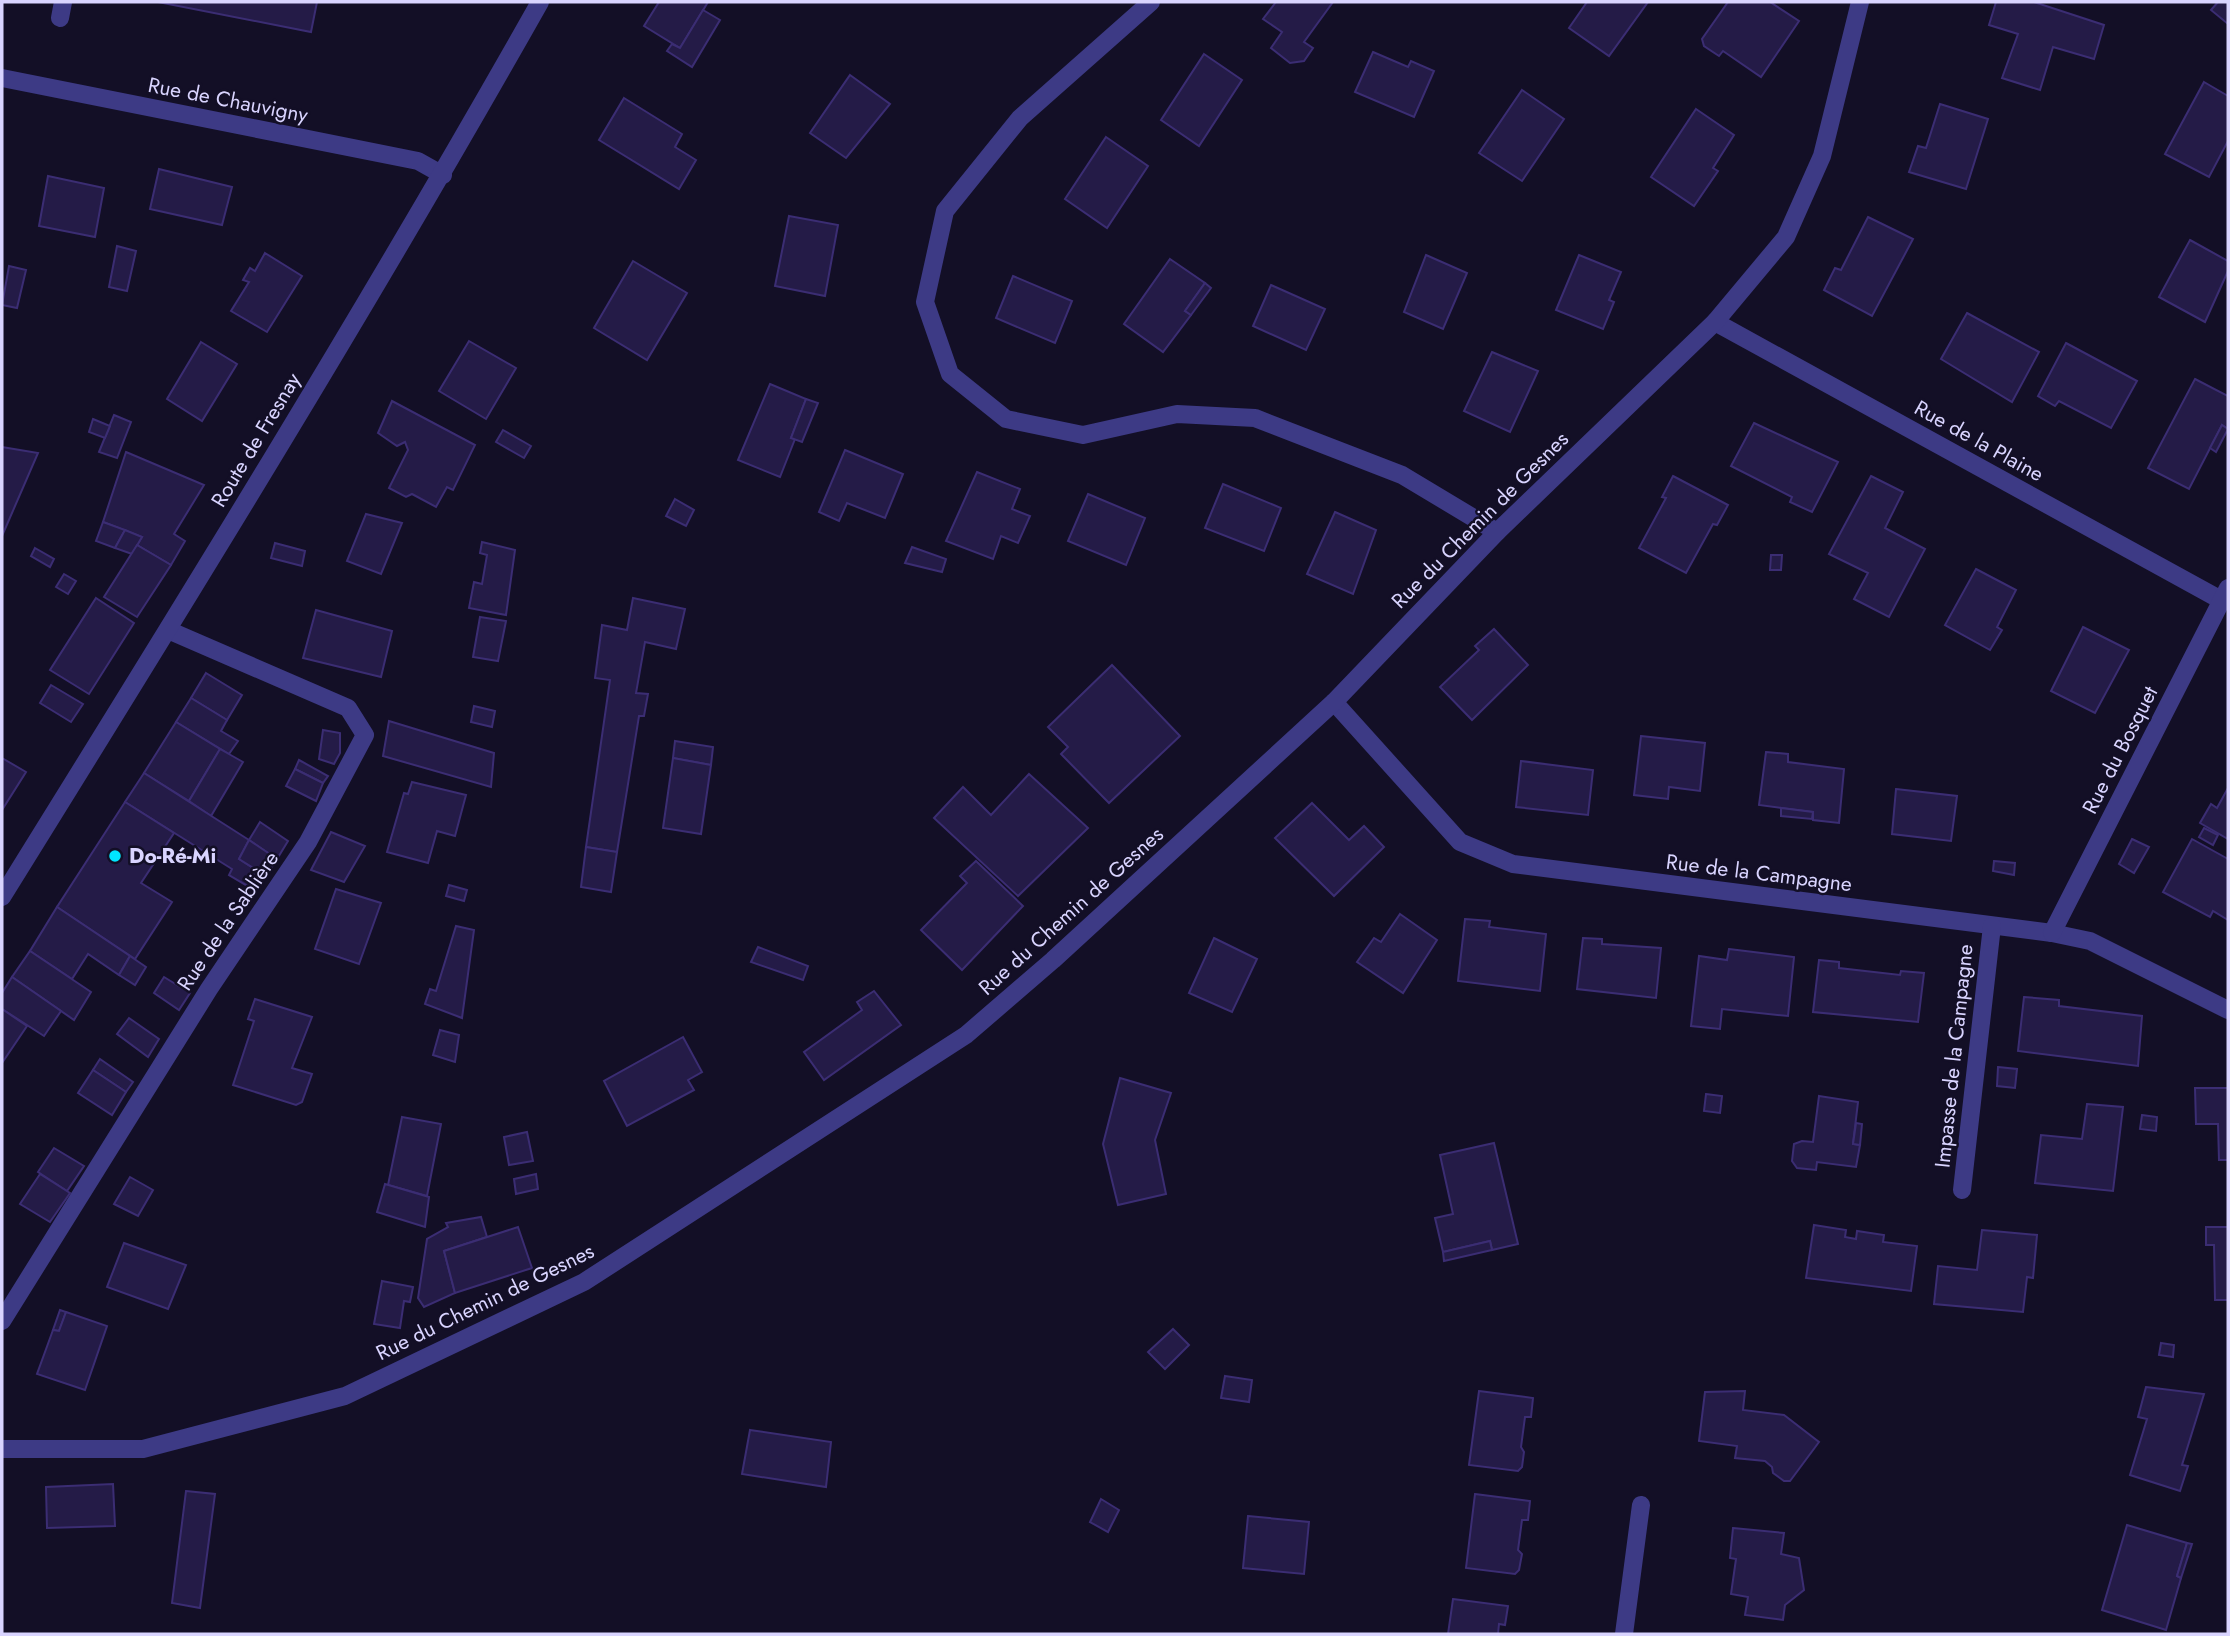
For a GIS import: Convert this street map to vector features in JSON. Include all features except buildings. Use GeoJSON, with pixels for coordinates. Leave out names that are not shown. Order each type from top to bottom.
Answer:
{"type":"FeatureCollection","features":[{"type":"Feature","properties":{"kind":"street","name":"Route de Fresnay"},"geometry":{"type":"LineString","coordinates":[[2,897],[168,631],[443,175],[540,2]]}},
{"type":"Feature","properties":{"kind":"street"},"geometry":{"type":"LineString","coordinates":[[1151,2],[1020,118],[945,211],[925,302],[950,374],[1006,419],[1083,435],[1177,414],[1255,418],[1402,475],[1497,532]]}},
{"type":"Feature","properties":{"kind":"street","name":"Rue du Chemin de Gesnes"},"geometry":{"type":"LineString","coordinates":[[2,1449],[143,1449],[345,1396],[584,1282],[966,1035],[1053,960],[1334,702],[1497,532],[1715,322],[1786,237],[1822,156],[1860,2]]}},
{"type":"Feature","properties":{"kind":"street","name":"Rue de Chauvigny"},"geometry":{"type":"LineString","coordinates":[[2,78],[418,161],[443,175]]}},
{"type":"Feature","properties":{"kind":"street","name":"Rue de la Plaine"},"geometry":{"type":"LineString","coordinates":[[1715,322],[2225,594]]}},
{"type":"Feature","properties":{"kind":"street","name":"Rue du Bosquet"},"geometry":{"type":"LineString","coordinates":[[2052,933],[2225,594]]}},
{"type":"Feature","properties":{"kind":"street","name":"Rue de la Sablière"},"geometry":{"type":"LineString","coordinates":[[2,1321],[209,989],[308,842],[365,735],[348,708],[168,631]]}},
{"type":"Feature","properties":{"kind":"street","name":"Rue de la Campagne"},"geometry":{"type":"LineString","coordinates":[[1334,702],[1460,842],[1513,864],[2052,933],[2090,941],[2228,1010]]}},
{"type":"Feature","properties":{"kind":"street","name":"Impasse de la Campagne"},"geometry":{"type":"LineString","coordinates":[[1962,1190],[1992,926]]}},
{"type":"Feature","properties":{"kind":"street"},"geometry":{"type":"LineString","coordinates":[[1624,1634],[1642,1505]]}},
{"type":"Feature","properties":{"kind":"place","name":"Do-Ré-Mi"},"geometry":{"type":"Point","coordinates":[115,856]}}]}
